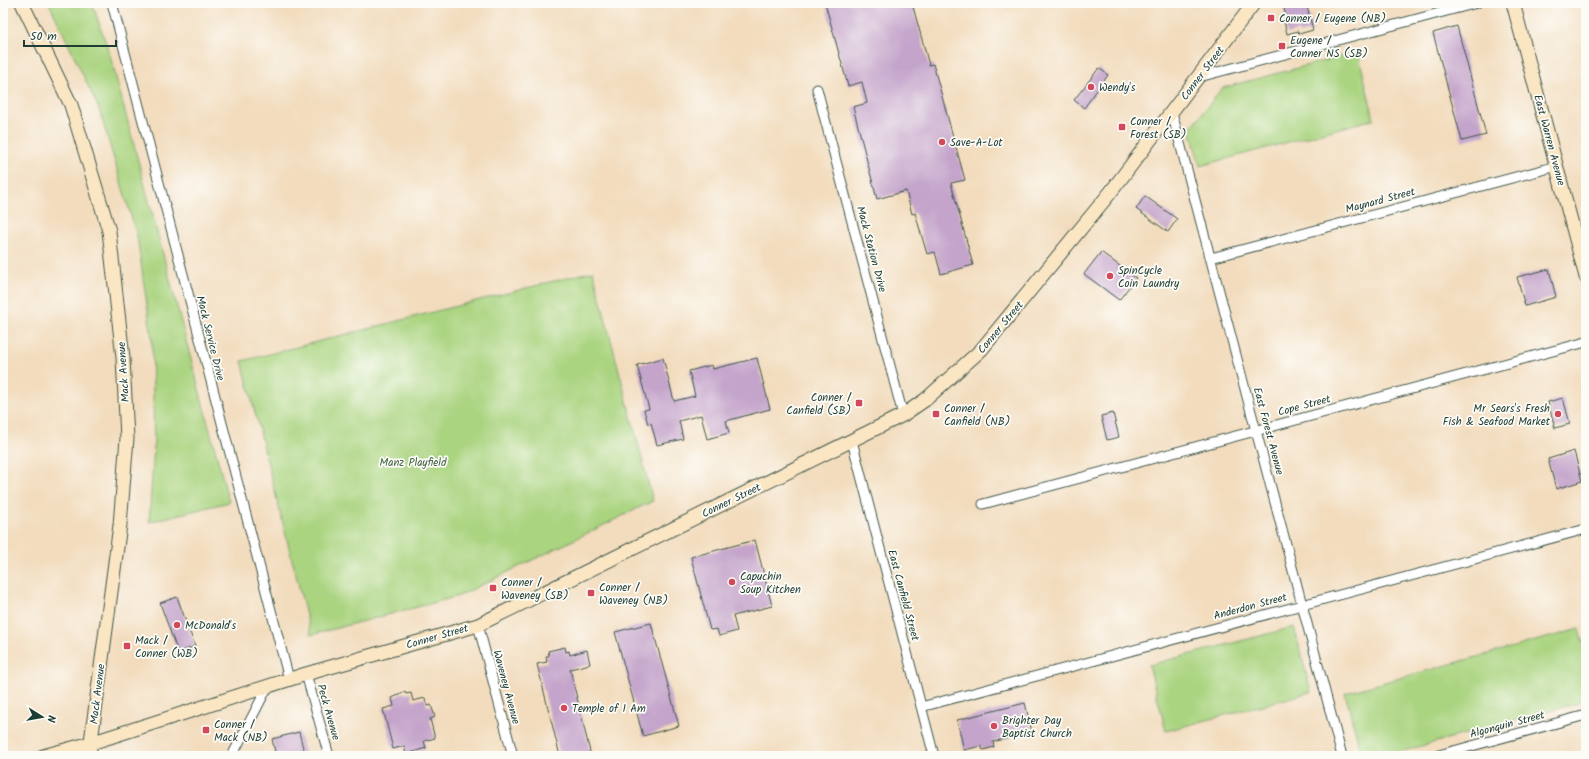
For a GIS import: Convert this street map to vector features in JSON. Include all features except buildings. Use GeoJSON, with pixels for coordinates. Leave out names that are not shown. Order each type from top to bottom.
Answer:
{"type":"FeatureCollection","features":[{"type":"Feature","properties":{"kind":"main road","name":"Mack Avenue"},"geometry":{"type":"LineString","coordinates":[[22,3],[71,105],[109,232],[123,358],[126,446],[120,525],[90,750]]}},
{"type":"Feature","properties":{"kind":"main road","name":"Conner Street"},"geometry":{"type":"LineString","coordinates":[[43,756],[90,750],[289,679],[478,625],[903,415],[925,400],[981,350],[1110,193],[1254,3]]}},
{"type":"Feature","properties":{"kind":"main road","name":"East Warren Avenue"},"geometry":{"type":"LineString","coordinates":[[1513,3],[1586,277]]}},
{"type":"Feature","properties":{"kind":"street","name":"Mack Service Drive"},"geometry":{"type":"LineString","coordinates":[[112,3],[289,679]]}},
{"type":"Feature","properties":{"kind":"street"},"geometry":{"type":"LineString","coordinates":[[1199,76],[1477,3]]}},
{"type":"Feature","properties":{"kind":"street","name":"Mack Station Drive"},"geometry":{"type":"LineString","coordinates":[[817,89],[903,415]]}},
{"type":"Feature","properties":{"kind":"street","name":"East Forest Avenue"},"geometry":{"type":"LineString","coordinates":[[1172,113],[1342,756]]}},
{"type":"Feature","properties":{"kind":"street","name":"Maynard Street"},"geometry":{"type":"LineString","coordinates":[[1211,258],[1557,166]]}},
{"type":"Feature","properties":{"kind":"street","name":"Cope Street"},"geometry":{"type":"LineString","coordinates":[[983,504],[1586,342]]}},
{"type":"Feature","properties":{"kind":"street","name":"East Canfield Street"},"geometry":{"type":"LineString","coordinates":[[852,441],[934,756]]}},
{"type":"Feature","properties":{"kind":"street","name":"Anderdon Street"},"geometry":{"type":"LineString","coordinates":[[921,707],[1586,529]]}},
{"type":"Feature","properties":{"kind":"street","name":"Waveney Avenue"},"geometry":{"type":"LineString","coordinates":[[478,625],[513,756]]}},
{"type":"Feature","properties":{"kind":"street","name":"Peck Avenue"},"geometry":{"type":"LineString","coordinates":[[306,674],[329,756]]}},
{"type":"Feature","properties":{"kind":"street"},"geometry":{"type":"LineString","coordinates":[[232,756],[268,686]]}},
{"type":"Feature","properties":{"kind":"street","name":"Algonquin Street"},"geometry":{"type":"LineString","coordinates":[[1435,756],[1586,715]]}},
{"type":"Feature","properties":{"kind":"green space"},"geometry":{"type":"Polygon","coordinates":[[[49,3],[92,3],[110,55],[229,502],[149,522],[154,446],[152,339],[137,236],[99,109],[49,3]]]}},
{"type":"Feature","properties":{"kind":"green space"},"geometry":{"type":"Polygon","coordinates":[[[1358,52],[1374,119],[1200,166],[1190,129],[1222,88],[1358,52]]]}},
{"type":"Feature","properties":{"kind":"green space","name":"Manz Playfield"},"geometry":{"type":"Polygon","coordinates":[[[593,271],[653,501],[459,596],[311,635],[242,361],[593,271]]]}},
{"type":"Feature","properties":{"kind":"green space"},"geometry":{"type":"Polygon","coordinates":[[[1294,627],[1311,692],[1166,731],[1149,665],[1294,627]]]}},
{"type":"Feature","properties":{"kind":"green space"},"geometry":{"type":"Polygon","coordinates":[[[1579,629],[1586,653],[1586,701],[1385,756],[1362,756],[1345,693],[1579,629]]]}},
{"type":"Feature","properties":{"kind":"place","name":"Conner / Eugene (NB)"},"geometry":{"type":"Point","coordinates":[1271,18]}},
{"type":"Feature","properties":{"kind":"place","name":"Eugene / Conner NS (SB)"},"geometry":{"type":"Point","coordinates":[1282,46]}},
{"type":"Feature","properties":{"kind":"place","name":"Wendy's"},"geometry":{"type":"Point","coordinates":[1091,87]}},
{"type":"Feature","properties":{"kind":"place","name":"Conner / Forest (SB)"},"geometry":{"type":"Point","coordinates":[1122,127]}},
{"type":"Feature","properties":{"kind":"place","name":"Save-A-Lot"},"geometry":{"type":"Point","coordinates":[942,142]}},
{"type":"Feature","properties":{"kind":"place","name":"SpinCycle Coin Laundry"},"geometry":{"type":"Point","coordinates":[1110,276]}},
{"type":"Feature","properties":{"kind":"place","name":"Conner / Canfield (SB)"},"geometry":{"type":"Point","coordinates":[859,403]}},
{"type":"Feature","properties":{"kind":"place","name":"Conner / Canfield (NB)"},"geometry":{"type":"Point","coordinates":[936,414]}},
{"type":"Feature","properties":{"kind":"place","name":"Mr Sears's Fresh Fish & Seafood Market"},"geometry":{"type":"Point","coordinates":[1558,414]}},
{"type":"Feature","properties":{"kind":"place","name":"Capuchin Soup Kitchen"},"geometry":{"type":"Point","coordinates":[732,582]}},
{"type":"Feature","properties":{"kind":"place","name":"Conner / Waveney (SB)"},"geometry":{"type":"Point","coordinates":[493,588]}},
{"type":"Feature","properties":{"kind":"place","name":"Conner / Waveney (NB)"},"geometry":{"type":"Point","coordinates":[591,593]}},
{"type":"Feature","properties":{"kind":"place","name":"McDonald's"},"geometry":{"type":"Point","coordinates":[177,625]}},
{"type":"Feature","properties":{"kind":"place","name":"Mack / Conner (WB)"},"geometry":{"type":"Point","coordinates":[127,646]}},
{"type":"Feature","properties":{"kind":"place","name":"Temple of I Am"},"geometry":{"type":"Point","coordinates":[564,708]}},
{"type":"Feature","properties":{"kind":"place","name":"Brighter Day Baptist Church"},"geometry":{"type":"Point","coordinates":[994,726]}},
{"type":"Feature","properties":{"kind":"place","name":"Conner / Mack (NB)"},"geometry":{"type":"Point","coordinates":[206,730]}}]}
